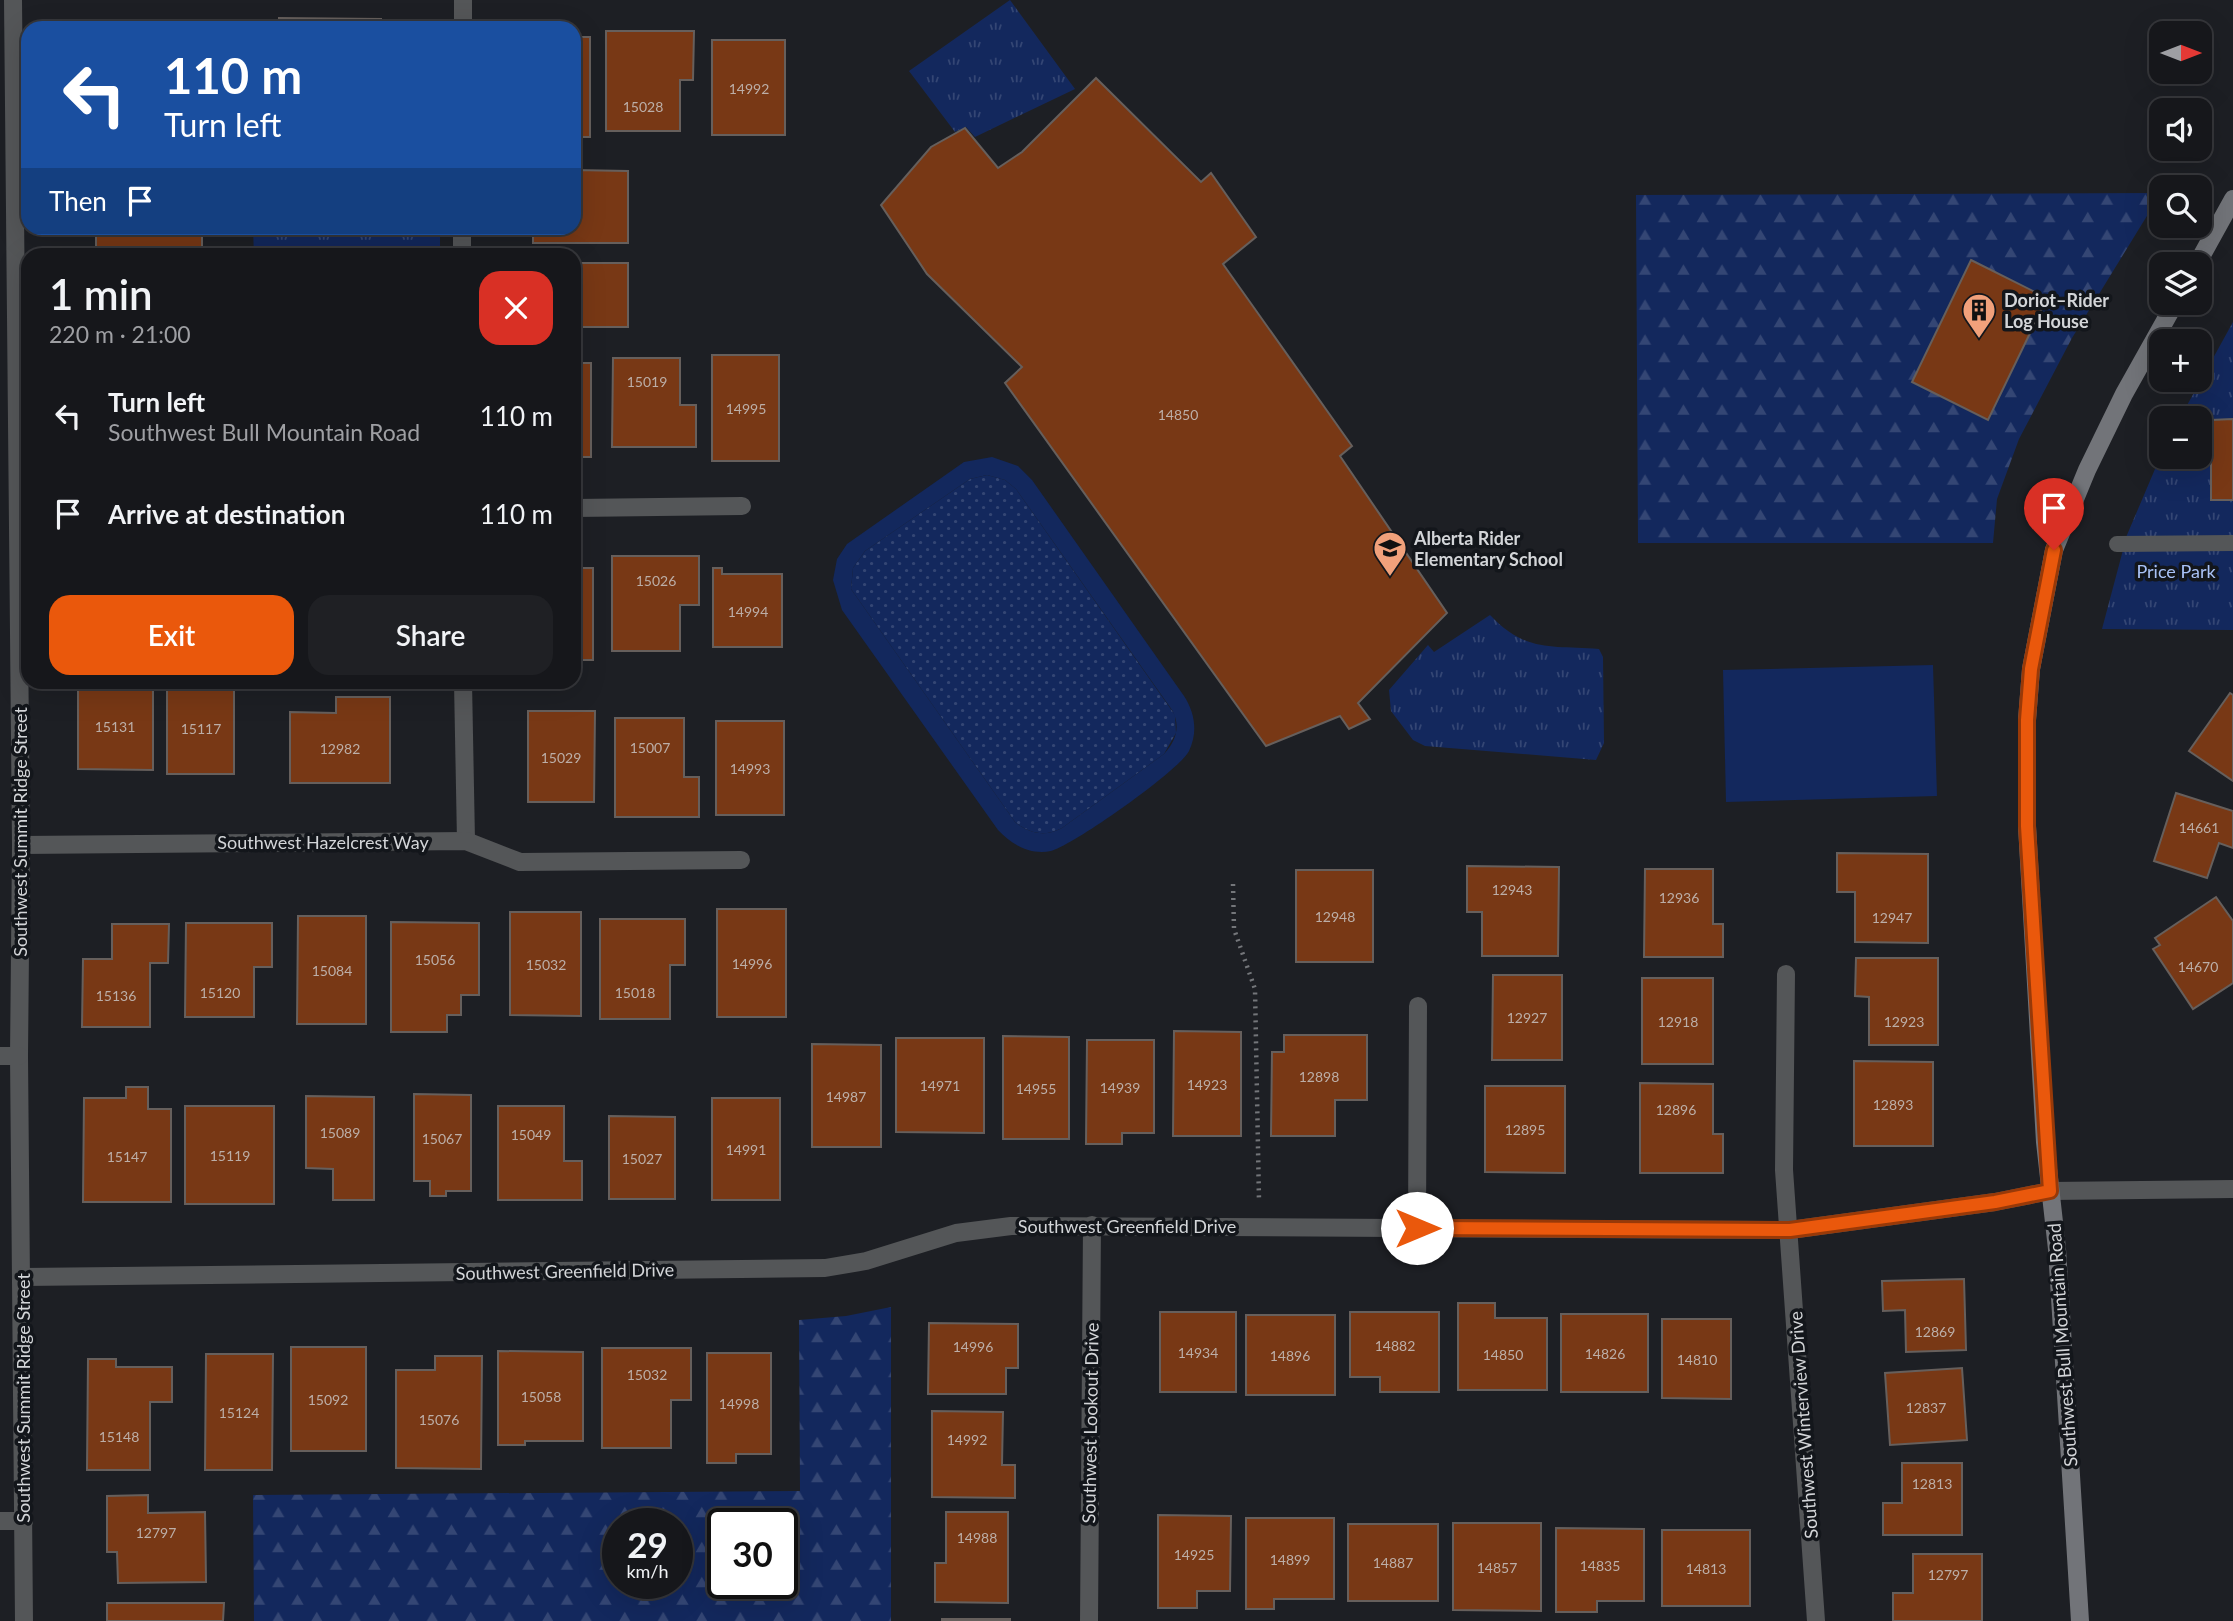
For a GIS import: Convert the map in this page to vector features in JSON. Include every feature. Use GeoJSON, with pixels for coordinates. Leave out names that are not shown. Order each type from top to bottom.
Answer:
{"type":"FeatureCollection","features":[{"type":"Feature","properties":{"kind":"main road"},"geometry":{"type":"LineString","coordinates":[[2204,252],[2233,199]]}},
{"type":"Feature","properties":{"kind":"main road","name":"Southwest Bull Mountain Road"},"geometry":{"type":"LineString","coordinates":[[2080,1621],[2027,826],[2027,720],[2031,669],[2054,550],[2118,405],[2168,315]]}},
{"type":"Feature","properties":{"kind":"street","name":"Southwest Summit Ridge Street"},"geometry":{"type":"LineString","coordinates":[[13,0],[22,845],[19,1056],[24,1621]]}},
{"type":"Feature","properties":{"kind":"street"},"geometry":{"type":"LineString","coordinates":[[463,0],[463,21]]}},
{"type":"Feature","properties":{"kind":"street"},"geometry":{"type":"LineString","coordinates":[[581,508],[743,506]]}},
{"type":"Feature","properties":{"kind":"street"},"geometry":{"type":"LineString","coordinates":[[463,689],[466,841],[520,862],[741,860]]}},
{"type":"Feature","properties":{"kind":"street","name":"Southwest Hazelcrest Way"},"geometry":{"type":"LineString","coordinates":[[22,845],[466,841]]}},
{"type":"Feature","properties":{"kind":"street","name":"Southwest Winterview Drive"},"geometry":{"type":"LineString","coordinates":[[1786,974],[1784,1170],[1816,1621]]}},
{"type":"Feature","properties":{"kind":"street"},"geometry":{"type":"LineString","coordinates":[[1417,1228],[1418,1006]]}},
{"type":"Feature","properties":{"kind":"street"},"geometry":{"type":"LineString","coordinates":[[0,1056],[19,1056]]}},
{"type":"Feature","properties":{"kind":"street","name":"Southwest Greenfield Drive"},"geometry":{"type":"LineString","coordinates":[[23,1277],[825,1268],[866,1261],[956,1233],[1011,1226],[1790,1230],[1995,1202],[2050,1191],[2233,1189]]}},
{"type":"Feature","properties":{"kind":"street","name":"Southwest Lookout Drive"},"geometry":{"type":"LineString","coordinates":[[1089,1621],[1092,1225]]}},
{"type":"Feature","properties":{"kind":"street"},"geometry":{"type":"LineString","coordinates":[[0,1521],[24,1521]]}},
{"type":"Feature","properties":{"kind":"lane"},"geometry":{"type":"LineString","coordinates":[[2118,544],[2233,543]]}},
{"type":"Feature","properties":{"kind":"path"},"geometry":{"type":"LineString","coordinates":[[1233,884],[1234,929],[1255,989],[1259,1226]]}},
{"type":"Feature","properties":{"kind":"green space"},"geometry":{"type":"Polygon","coordinates":[[[1010,0],[1075,89],[975,137],[966,127],[955,132],[909,71],[1010,0]]]}},
{"type":"Feature","properties":{"kind":"green space"},"geometry":{"type":"Polygon","coordinates":[[[2149,193],[2149,213],[2072,338],[2019,439],[1997,499],[1993,543],[1638,543],[1636,195],[2149,193]]]}},
{"type":"Feature","properties":{"kind":"green space"},"geometry":{"type":"Polygon","coordinates":[[[253,235],[440,235],[440,248],[254,248],[253,235]]]}},
{"type":"Feature","properties":{"kind":"green space","name":"Price Park"},"geometry":{"type":"Polygon","coordinates":[[[2233,322],[2233,630],[2102,629],[2127,535],[2155,469],[2212,469],[2212,406],[2187,406],[2194,392],[2212,392],[2212,360],[2233,322]]]}},
{"type":"Feature","properties":{"kind":"green space"},"geometry":{"type":"Polygon","coordinates":[[[992,457],[1018,466],[1032,480],[1184,696],[1193,716],[1192,744],[1181,761],[1124,807],[1080,836],[1051,851],[1036,852],[1022,848],[998,830],[842,610],[833,580],[837,559],[847,544],[964,462],[992,457]],[[987,475],[970,479],[865,551],[853,568],[851,589],[1015,822],[1032,832],[1050,833],[1062,828],[1164,754],[1172,744],[1177,728],[1172,710],[1016,489],[1005,480],[987,475]]]}},
{"type":"Feature","properties":{"kind":"green space"},"geometry":{"type":"Polygon","coordinates":[[[987,475],[1005,480],[1016,489],[1175,715],[1176,733],[1164,754],[1062,828],[1050,833],[1032,832],[1015,822],[851,589],[853,568],[865,551],[970,479],[987,475]]]}},
{"type":"Feature","properties":{"kind":"green space"},"geometry":{"type":"Polygon","coordinates":[[[1490,615],[1515,636],[1540,645],[1599,649],[1603,657],[1604,743],[1596,760],[1425,746],[1413,740],[1391,711],[1389,690],[1428,645],[1434,652],[1490,615]]]}},
{"type":"Feature","properties":{"kind":"green space"},"geometry":{"type":"Polygon","coordinates":[[[1933,665],[1937,796],[1726,802],[1723,670],[1933,665]]]}},
{"type":"Feature","properties":{"kind":"green space"},"geometry":{"type":"Polygon","coordinates":[[[891,1307],[891,1621],[254,1621],[253,1495],[800,1491],[799,1320],[846,1316],[891,1307]]]}},
{"type":"Feature","properties":{"kind":"building"},"geometry":{"type":"Polygon","coordinates":[[[279,18],[381,19],[381,21],[279,21],[279,18]]]}},
{"type":"Feature","properties":{"kind":"building"},"geometry":{"type":"Polygon","coordinates":[[[606,31],[694,31],[693,80],[680,80],[680,131],[606,131],[606,31]]]}},
{"type":"Feature","properties":{"kind":"building"},"geometry":{"type":"Polygon","coordinates":[[[581,37],[590,37],[590,137],[581,137],[581,37]]]}},
{"type":"Feature","properties":{"kind":"building"},"geometry":{"type":"Polygon","coordinates":[[[712,40],[785,40],[785,135],[712,135],[712,40]]]}},
{"type":"Feature","properties":{"kind":"building"},"geometry":{"type":"Polygon","coordinates":[[[1096,78],[1201,182],[1211,173],[1256,237],[1223,264],[1352,446],[1340,456],[1447,613],[1358,703],[1370,719],[1349,729],[1340,716],[1266,746],[1005,383],[1022,367],[927,274],[881,205],[931,147],[965,128],[998,168],[1022,152],[1096,78]]]}},
{"type":"Feature","properties":{"kind":"building"},"geometry":{"type":"Polygon","coordinates":[[[581,170],[628,171],[628,243],[533,243],[533,235],[581,235],[581,170]]]}},
{"type":"Feature","properties":{"kind":"building"},"geometry":{"type":"Polygon","coordinates":[[[96,235],[202,235],[202,248],[96,248],[96,235]]]}},
{"type":"Feature","properties":{"kind":"building","name":"Doriot–Rider Log House"},"geometry":{"type":"Polygon","coordinates":[[[1971,260],[2047,298],[1988,420],[1912,382],[1971,260]]]}},
{"type":"Feature","properties":{"kind":"building"},"geometry":{"type":"Polygon","coordinates":[[[581,263],[628,263],[628,327],[581,327],[581,263]]]}},
{"type":"Feature","properties":{"kind":"building"},"geometry":{"type":"Polygon","coordinates":[[[712,355],[779,355],[779,461],[712,461],[712,355]]]}},
{"type":"Feature","properties":{"kind":"building"},"geometry":{"type":"Polygon","coordinates":[[[613,358],[680,358],[680,405],[696,405],[696,447],[612,447],[613,358]]]}},
{"type":"Feature","properties":{"kind":"building"},"geometry":{"type":"Polygon","coordinates":[[[581,363],[591,363],[591,457],[581,457],[581,363]]]}},
{"type":"Feature","properties":{"kind":"building"},"geometry":{"type":"Polygon","coordinates":[[[2233,419],[2233,500],[2211,500],[2212,420],[2233,419]]]}},
{"type":"Feature","properties":{"kind":"building"},"geometry":{"type":"Polygon","coordinates":[[[612,556],[699,556],[699,605],[680,605],[680,651],[612,651],[612,556]]]}},
{"type":"Feature","properties":{"kind":"building"},"geometry":{"type":"Polygon","coordinates":[[[581,568],[593,568],[593,660],[581,660],[581,568]]]}},
{"type":"Feature","properties":{"kind":"building"},"geometry":{"type":"Polygon","coordinates":[[[713,568],[722,568],[722,574],[782,574],[782,647],[713,647],[713,568]]]}},
{"type":"Feature","properties":{"kind":"building"},"geometry":{"type":"Polygon","coordinates":[[[78,689],[153,689],[153,770],[78,769],[78,689]]]}},
{"type":"Feature","properties":{"kind":"building"},"geometry":{"type":"Polygon","coordinates":[[[167,689],[234,689],[234,774],[167,774],[167,689]]]}},
{"type":"Feature","properties":{"kind":"building"},"geometry":{"type":"Polygon","coordinates":[[[2230,693],[2233,695],[2233,781],[2189,751],[2230,693]]]}},
{"type":"Feature","properties":{"kind":"building"},"geometry":{"type":"Polygon","coordinates":[[[336,697],[390,697],[390,783],[290,783],[290,712],[336,713],[336,697]]]}},
{"type":"Feature","properties":{"kind":"building"},"geometry":{"type":"Polygon","coordinates":[[[528,711],[595,711],[594,802],[528,802],[528,711]]]}},
{"type":"Feature","properties":{"kind":"building"},"geometry":{"type":"Polygon","coordinates":[[[615,718],[684,718],[684,777],[699,777],[699,817],[615,817],[615,718]]]}},
{"type":"Feature","properties":{"kind":"building"},"geometry":{"type":"Polygon","coordinates":[[[716,721],[784,721],[784,815],[716,815],[716,721]]]}},
{"type":"Feature","properties":{"kind":"building"},"geometry":{"type":"Polygon","coordinates":[[[2176,793],[2233,811],[2233,848],[2219,843],[2207,878],[2154,861],[2176,793]]]}},
{"type":"Feature","properties":{"kind":"building"},"geometry":{"type":"Polygon","coordinates":[[[1837,853],[1928,854],[1928,943],[1855,942],[1855,892],[1837,892],[1837,853]]]}},
{"type":"Feature","properties":{"kind":"building"},"geometry":{"type":"Polygon","coordinates":[[[1467,866],[1559,867],[1558,956],[1482,956],[1482,912],[1467,912],[1467,866]]]}},
{"type":"Feature","properties":{"kind":"building"},"geometry":{"type":"Polygon","coordinates":[[[1645,869],[1713,869],[1713,924],[1723,924],[1723,957],[1644,957],[1645,869]]]}},
{"type":"Feature","properties":{"kind":"building"},"geometry":{"type":"Polygon","coordinates":[[[1296,870],[1373,870],[1373,962],[1296,962],[1296,870]]]}},
{"type":"Feature","properties":{"kind":"building"},"geometry":{"type":"Polygon","coordinates":[[[2216,897],[2233,921],[2233,983],[2193,1009],[2153,949],[2160,945],[2155,938],[2216,897]]]}},
{"type":"Feature","properties":{"kind":"building"},"geometry":{"type":"Polygon","coordinates":[[[717,909],[786,909],[786,1017],[717,1017],[717,909]]]}},
{"type":"Feature","properties":{"kind":"building"},"geometry":{"type":"Polygon","coordinates":[[[510,912],[581,912],[581,1016],[510,1015],[510,912]]]}},
{"type":"Feature","properties":{"kind":"building"},"geometry":{"type":"Polygon","coordinates":[[[298,916],[366,916],[366,1024],[297,1024],[298,916]]]}},
{"type":"Feature","properties":{"kind":"building"},"geometry":{"type":"Polygon","coordinates":[[[600,919],[685,919],[685,965],[670,965],[670,1019],[600,1019],[600,919]]]}},
{"type":"Feature","properties":{"kind":"building"},"geometry":{"type":"Polygon","coordinates":[[[391,922],[479,923],[479,995],[461,995],[461,1015],[447,1015],[447,1032],[391,1032],[391,922]]]}},
{"type":"Feature","properties":{"kind":"building"},"geometry":{"type":"Polygon","coordinates":[[[186,923],[272,923],[272,967],[254,967],[254,1017],[185,1017],[186,923]]]}},
{"type":"Feature","properties":{"kind":"building"},"geometry":{"type":"Polygon","coordinates":[[[112,924],[169,924],[168,963],[150,963],[150,1027],[82,1027],[83,959],[112,959],[112,924]]]}},
{"type":"Feature","properties":{"kind":"building"},"geometry":{"type":"Polygon","coordinates":[[[1856,958],[1938,958],[1938,1045],[1869,1045],[1869,997],[1855,996],[1856,958]]]}},
{"type":"Feature","properties":{"kind":"building"},"geometry":{"type":"Polygon","coordinates":[[[1493,975],[1562,975],[1562,1060],[1492,1060],[1493,975]]]}},
{"type":"Feature","properties":{"kind":"building"},"geometry":{"type":"Polygon","coordinates":[[[1642,978],[1713,978],[1713,1064],[1642,1064],[1642,978]]]}},
{"type":"Feature","properties":{"kind":"building"},"geometry":{"type":"Polygon","coordinates":[[[1174,1031],[1241,1032],[1241,1136],[1173,1136],[1174,1031]]]}},
{"type":"Feature","properties":{"kind":"building"},"geometry":{"type":"Polygon","coordinates":[[[1284,1035],[1367,1035],[1367,1100],[1335,1100],[1335,1136],[1271,1136],[1272,1052],[1284,1052],[1284,1035]]]}},
{"type":"Feature","properties":{"kind":"building"},"geometry":{"type":"Polygon","coordinates":[[[1003,1036],[1069,1037],[1069,1139],[1003,1139],[1003,1036]]]}},
{"type":"Feature","properties":{"kind":"building"},"geometry":{"type":"Polygon","coordinates":[[[896,1038],[984,1038],[984,1133],[896,1132],[896,1038]]]}},
{"type":"Feature","properties":{"kind":"building"},"geometry":{"type":"Polygon","coordinates":[[[1087,1040],[1154,1040],[1154,1133],[1122,1133],[1122,1144],[1086,1144],[1087,1040]]]}},
{"type":"Feature","properties":{"kind":"building"},"geometry":{"type":"Polygon","coordinates":[[[812,1044],[881,1045],[881,1147],[812,1147],[812,1044]]]}},
{"type":"Feature","properties":{"kind":"building"},"geometry":{"type":"Polygon","coordinates":[[[1854,1061],[1933,1062],[1933,1146],[1854,1146],[1854,1061]]]}},
{"type":"Feature","properties":{"kind":"building"},"geometry":{"type":"Polygon","coordinates":[[[1640,1083],[1713,1084],[1713,1134],[1723,1134],[1723,1173],[1640,1173],[1640,1083]]]}},
{"type":"Feature","properties":{"kind":"building"},"geometry":{"type":"Polygon","coordinates":[[[1485,1086],[1565,1086],[1565,1173],[1485,1172],[1485,1086]]]}},
{"type":"Feature","properties":{"kind":"building"},"geometry":{"type":"Polygon","coordinates":[[[126,1087],[148,1087],[148,1109],[171,1109],[171,1202],[83,1202],[84,1098],[126,1098],[126,1087]]]}},
{"type":"Feature","properties":{"kind":"building"},"geometry":{"type":"Polygon","coordinates":[[[414,1094],[471,1095],[471,1191],[446,1191],[446,1196],[430,1196],[430,1181],[414,1181],[414,1094]]]}},
{"type":"Feature","properties":{"kind":"building"},"geometry":{"type":"Polygon","coordinates":[[[306,1096],[374,1097],[374,1200],[333,1200],[333,1169],[306,1168],[306,1096]]]}},
{"type":"Feature","properties":{"kind":"building"},"geometry":{"type":"Polygon","coordinates":[[[712,1098],[780,1098],[780,1200],[712,1200],[712,1098]]]}},
{"type":"Feature","properties":{"kind":"building"},"geometry":{"type":"Polygon","coordinates":[[[185,1106],[274,1106],[274,1204],[185,1204],[185,1106]]]}},
{"type":"Feature","properties":{"kind":"building"},"geometry":{"type":"Polygon","coordinates":[[[498,1106],[564,1106],[564,1161],[582,1161],[582,1200],[498,1200],[498,1106]]]}},
{"type":"Feature","properties":{"kind":"building"},"geometry":{"type":"Polygon","coordinates":[[[609,1116],[675,1117],[675,1199],[609,1199],[609,1116]]]}},
{"type":"Feature","properties":{"kind":"building"},"geometry":{"type":"Polygon","coordinates":[[[1964,1279],[1966,1350],[1906,1352],[1905,1310],[1883,1311],[1882,1281],[1964,1279]]]}},
{"type":"Feature","properties":{"kind":"building"},"geometry":{"type":"Polygon","coordinates":[[[1458,1303],[1495,1303],[1495,1318],[1547,1318],[1547,1390],[1458,1390],[1458,1303]]]}},
{"type":"Feature","properties":{"kind":"building"},"geometry":{"type":"Polygon","coordinates":[[[1160,1312],[1236,1312],[1236,1392],[1160,1392],[1160,1312]]]}},
{"type":"Feature","properties":{"kind":"building"},"geometry":{"type":"Polygon","coordinates":[[[1350,1312],[1439,1312],[1439,1392],[1380,1392],[1380,1377],[1350,1377],[1350,1312]]]}},
{"type":"Feature","properties":{"kind":"building"},"geometry":{"type":"Polygon","coordinates":[[[1561,1314],[1648,1314],[1648,1392],[1561,1392],[1561,1314]]]}},
{"type":"Feature","properties":{"kind":"building"},"geometry":{"type":"Polygon","coordinates":[[[1246,1315],[1335,1315],[1335,1395],[1246,1395],[1246,1315]]]}},
{"type":"Feature","properties":{"kind":"building"},"geometry":{"type":"Polygon","coordinates":[[[1662,1319],[1731,1319],[1731,1399],[1662,1398],[1662,1319]]]}},
{"type":"Feature","properties":{"kind":"building"},"geometry":{"type":"Polygon","coordinates":[[[929,1323],[1018,1324],[1018,1368],[1006,1368],[1006,1394],[928,1394],[929,1323]]]}},
{"type":"Feature","properties":{"kind":"building"},"geometry":{"type":"Polygon","coordinates":[[[291,1347],[366,1347],[366,1451],[291,1451],[291,1347]]]}},
{"type":"Feature","properties":{"kind":"building"},"geometry":{"type":"Polygon","coordinates":[[[602,1348],[691,1348],[691,1400],[671,1400],[671,1448],[602,1448],[602,1348]]]}},
{"type":"Feature","properties":{"kind":"building"},"geometry":{"type":"Polygon","coordinates":[[[498,1351],[583,1352],[583,1441],[525,1441],[525,1445],[498,1445],[498,1351]]]}},
{"type":"Feature","properties":{"kind":"building"},"geometry":{"type":"Polygon","coordinates":[[[707,1353],[771,1353],[771,1454],[736,1454],[736,1463],[707,1463],[707,1353]]]}},
{"type":"Feature","properties":{"kind":"building"},"geometry":{"type":"Polygon","coordinates":[[[206,1354],[273,1354],[272,1470],[205,1470],[206,1354]]]}},
{"type":"Feature","properties":{"kind":"building"},"geometry":{"type":"Polygon","coordinates":[[[435,1356],[482,1356],[481,1469],[396,1468],[396,1370],[435,1370],[435,1356]]]}},
{"type":"Feature","properties":{"kind":"building"},"geometry":{"type":"Polygon","coordinates":[[[88,1359],[116,1359],[116,1367],[172,1367],[172,1402],[150,1402],[150,1470],[87,1470],[88,1359]]]}},
{"type":"Feature","properties":{"kind":"building"},"geometry":{"type":"Polygon","coordinates":[[[1962,1368],[1967,1440],[1890,1445],[1885,1373],[1962,1368]]]}},
{"type":"Feature","properties":{"kind":"building"},"geometry":{"type":"Polygon","coordinates":[[[932,1411],[1003,1412],[1002,1465],[1015,1465],[1015,1498],[932,1497],[932,1411]]]}},
{"type":"Feature","properties":{"kind":"building"},"geometry":{"type":"Polygon","coordinates":[[[1902,1463],[1962,1463],[1962,1535],[1883,1535],[1883,1503],[1902,1503],[1902,1463]]]}},
{"type":"Feature","properties":{"kind":"building"},"geometry":{"type":"Polygon","coordinates":[[[148,1495],[148,1513],[205,1512],[206,1582],[118,1583],[117,1552],[107,1552],[107,1496],[148,1495]]]}},
{"type":"Feature","properties":{"kind":"building"},"geometry":{"type":"Polygon","coordinates":[[[946,1512],[1008,1512],[1008,1603],[935,1602],[935,1563],[946,1563],[946,1512]]]}},
{"type":"Feature","properties":{"kind":"building"},"geometry":{"type":"Polygon","coordinates":[[[1158,1515],[1231,1516],[1230,1591],[1197,1591],[1197,1608],[1158,1608],[1158,1515]]]}},
{"type":"Feature","properties":{"kind":"building"},"geometry":{"type":"Polygon","coordinates":[[[1246,1518],[1334,1518],[1334,1599],[1274,1599],[1274,1609],[1246,1609],[1246,1518]]]}},
{"type":"Feature","properties":{"kind":"building"},"geometry":{"type":"Polygon","coordinates":[[[1453,1523],[1541,1523],[1541,1611],[1453,1610],[1453,1523]]]}},
{"type":"Feature","properties":{"kind":"building"},"geometry":{"type":"Polygon","coordinates":[[[1348,1524],[1438,1524],[1438,1601],[1348,1601],[1348,1524]]]}},
{"type":"Feature","properties":{"kind":"building"},"geometry":{"type":"Polygon","coordinates":[[[1556,1528],[1644,1529],[1644,1601],[1597,1601],[1597,1612],[1556,1612],[1556,1528]]]}},
{"type":"Feature","properties":{"kind":"building"},"geometry":{"type":"Polygon","coordinates":[[[1662,1530],[1750,1530],[1750,1606],[1662,1606],[1662,1530]]]}},
{"type":"Feature","properties":{"kind":"building"},"geometry":{"type":"Polygon","coordinates":[[[1913,1554],[1982,1554],[1982,1621],[1893,1621],[1893,1593],[1913,1593],[1913,1554]]]}},
{"type":"Feature","properties":{"kind":"building"},"geometry":{"type":"Polygon","coordinates":[[[107,1603],[224,1603],[223,1621],[107,1621],[107,1603]]]}},
{"type":"Feature","properties":{"kind":"building"},"geometry":{"type":"Polygon","coordinates":[[[1010,1619],[1010,1621],[942,1621],[1010,1619]]]}},
{"type":"Feature","properties":{"kind":"place","name":"Doriot–Rider Log House"},"geometry":{"type":"Point","coordinates":[1979,340]}},
{"type":"Feature","properties":{"kind":"place","name":"Alberta Rider Elementary School"},"geometry":{"type":"Point","coordinates":[1390,578]}},
{"type":"Feature","properties":{"kind":"route"},"geometry":{"type":"LineString","coordinates":[[1417,1228],[1790,1230],[1995,1202],[2050,1191],[2027,826],[2027,720],[2031,669],[2054,550]]}}]}
